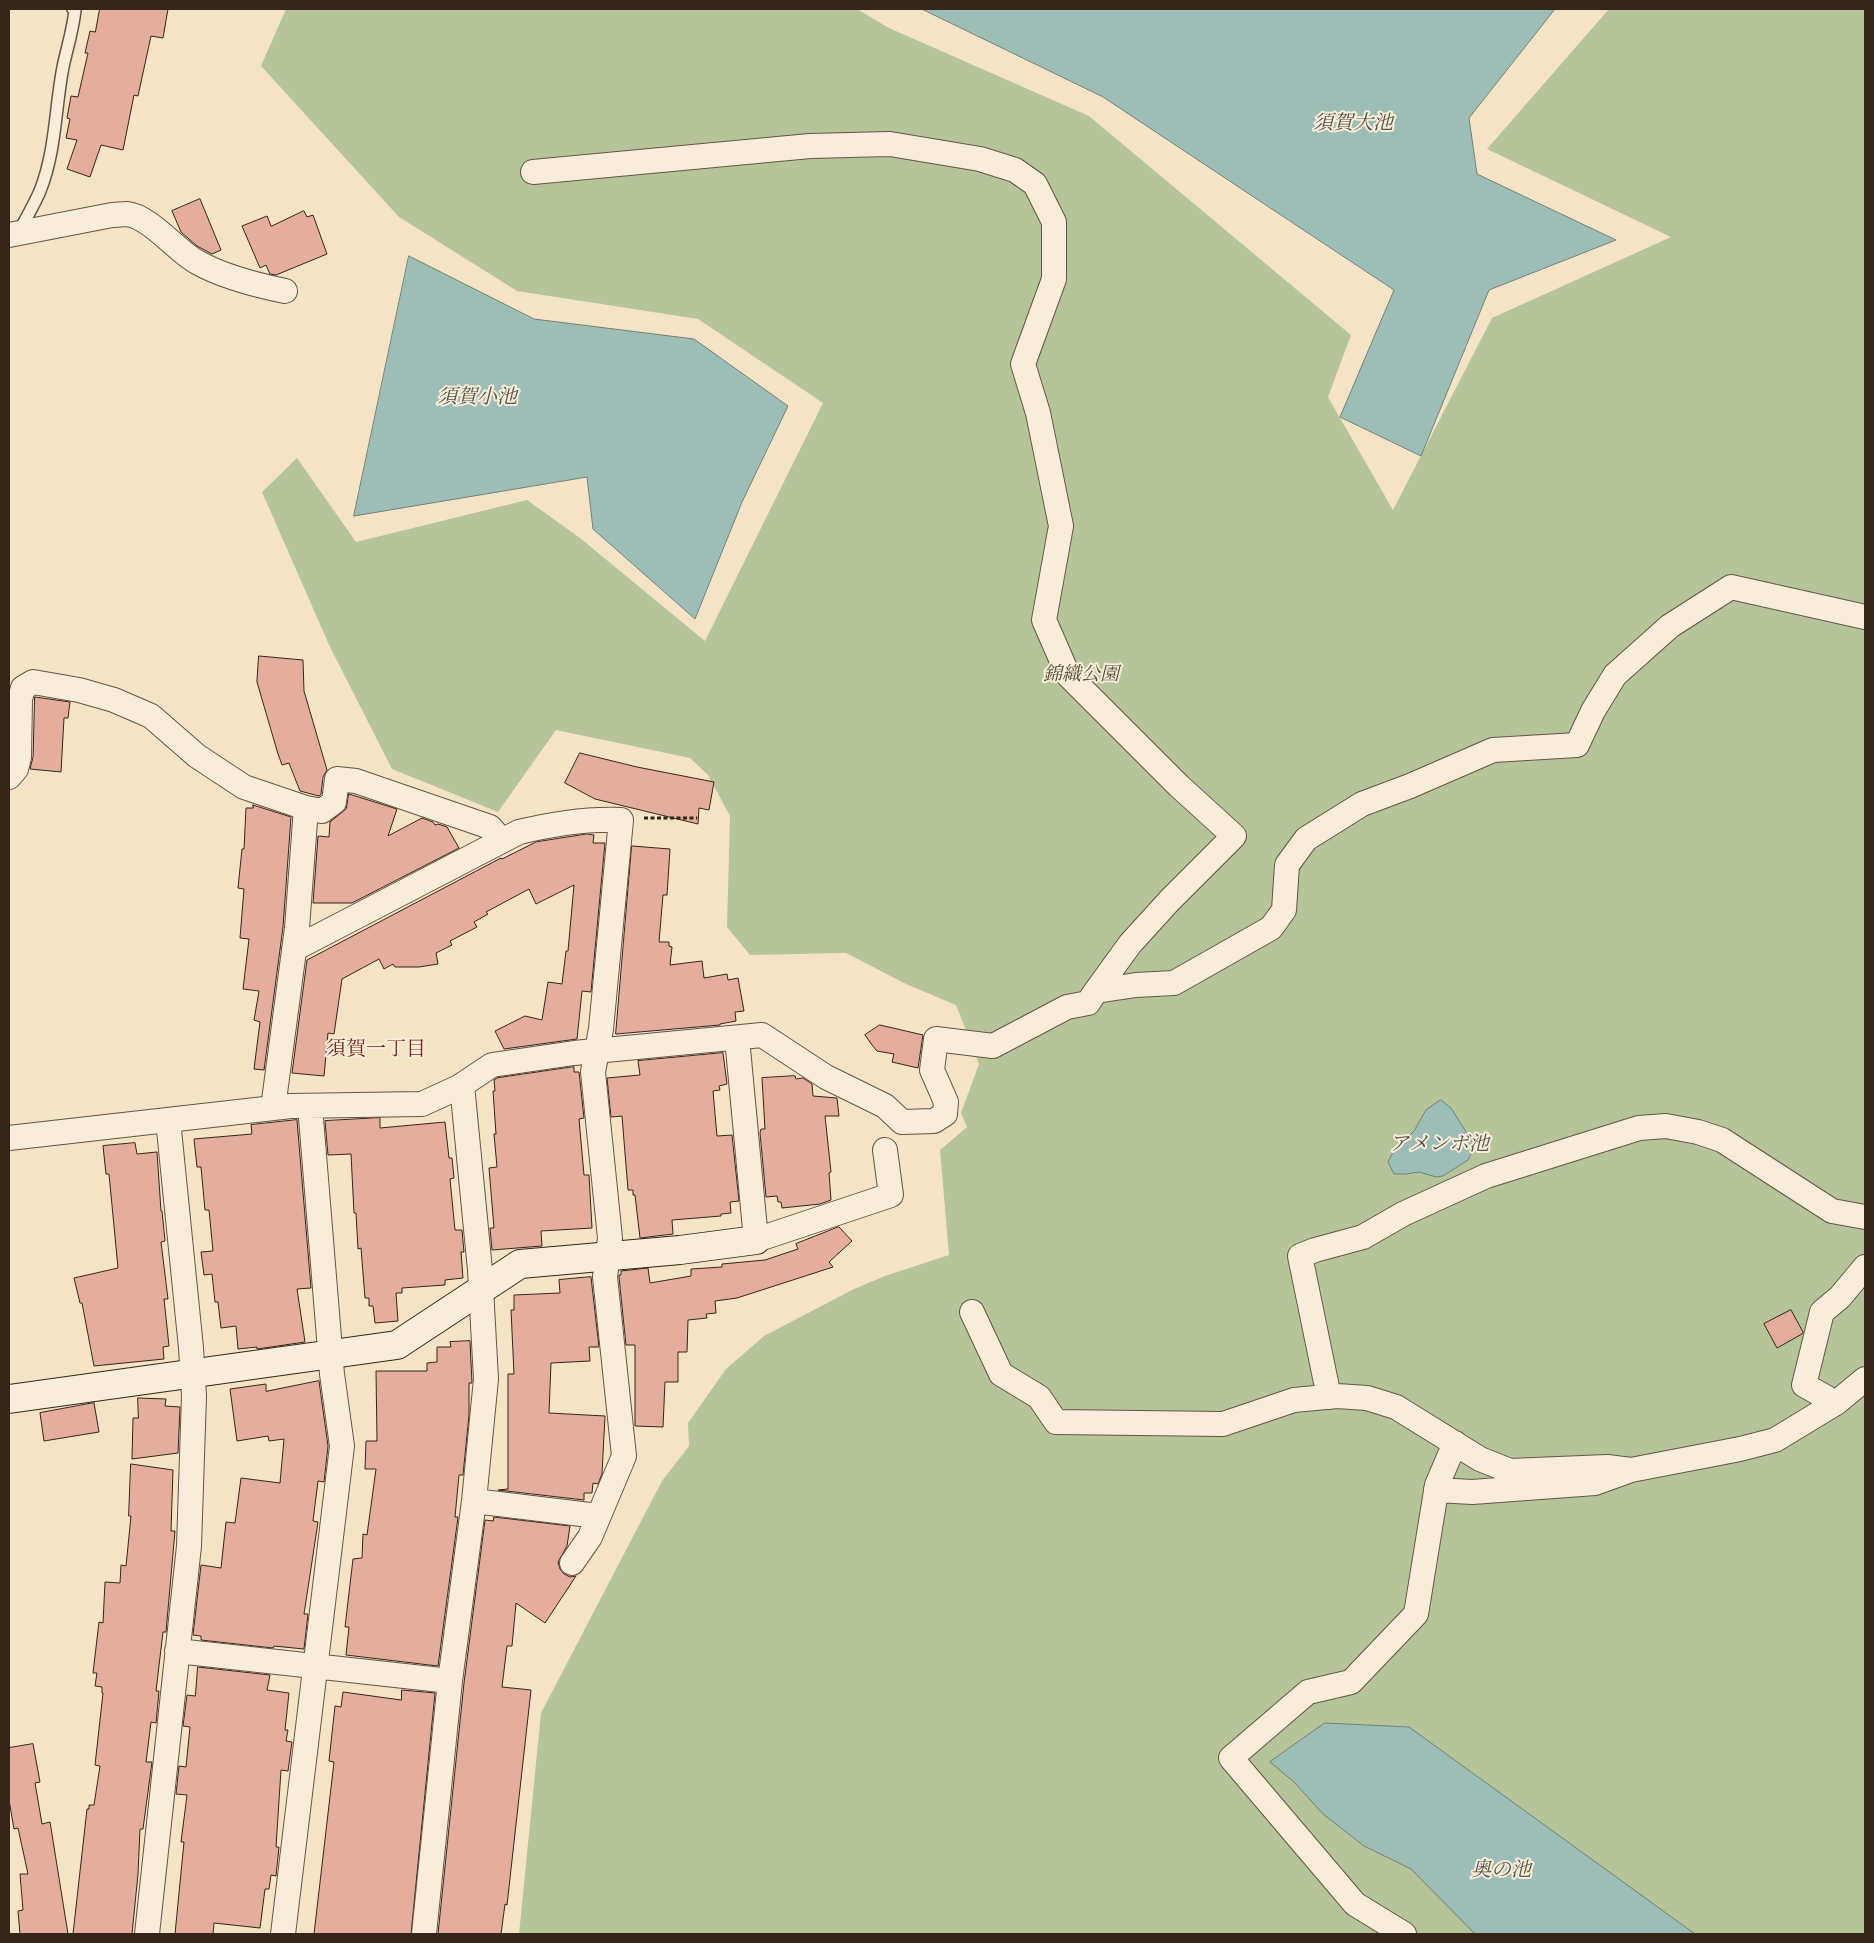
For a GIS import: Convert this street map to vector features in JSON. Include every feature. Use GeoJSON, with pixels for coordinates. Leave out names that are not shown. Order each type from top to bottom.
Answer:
{"type":"FeatureCollection","features":[{"type":"Feature","properties":{"kind":"street"},"geometry":{"type":"LineString","coordinates":[[9,1138],[273,1108],[422,1104],[462,1085],[492,1065],[597,1051],[762,1035],[826,1077],[885,1106],[902,1122],[934,1121],[945,1114],[946,1102],[932,1070],[936,1040],[993,1046],[1067,1007],[1088,1003],[1130,944],[1234,836],[1178,786],[1068,675],[1044,620],[1061,526],[1038,413],[1023,364],[1054,279],[1054,222],[1035,184],[1015,170],[980,159],[890,144],[810,146],[533,172]]}},
{"type":"Feature","properties":{"kind":"street"},"geometry":{"type":"LineString","coordinates":[[13,234],[112,215],[129,214],[142,220],[195,262],[258,285],[285,292]]}},
{"type":"Feature","properties":{"kind":"street"},"geometry":{"type":"LineString","coordinates":[[1096,991],[1136,984],[1174,983],[1271,928],[1284,910],[1287,865],[1306,838],[1362,804],[1410,786],[1493,750],[1577,745],[1594,711],[1615,676],[1670,626],[1731,587],[1865,616]]}},
{"type":"Feature","properties":{"kind":"street"},"geometry":{"type":"LineString","coordinates":[[9,777],[16,769],[18,757],[20,700],[23,688],[33,682],[42,683],[79,690],[114,700],[151,716],[197,756],[244,786],[306,808],[322,811],[334,802],[337,779],[356,781],[490,827],[502,841]]}},
{"type":"Feature","properties":{"kind":"street"},"geometry":{"type":"LineString","coordinates":[[273,1108],[294,949],[306,808]]}},
{"type":"Feature","properties":{"kind":"street"},"geometry":{"type":"LineString","coordinates":[[294,949],[519,832],[546,825],[598,819],[621,820],[601,1028],[593,1072],[610,1238],[605,1277],[624,1456],[590,1537],[572,1563]]}},
{"type":"Feature","properties":{"kind":"street"},"geometry":{"type":"LineString","coordinates":[[737,1038],[756,1240]]}},
{"type":"Feature","properties":{"kind":"street"},"geometry":{"type":"LineString","coordinates":[[424,1934],[450,1681],[474,1501],[486,1379],[481,1289],[462,1085]]}},
{"type":"Feature","properties":{"kind":"street"},"geometry":{"type":"LineString","coordinates":[[283,1934],[342,1446],[330,1353],[310,1106]]}},
{"type":"Feature","properties":{"kind":"street"},"geometry":{"type":"LineString","coordinates":[[147,1934],[189,1546],[193,1373],[168,1120]]}},
{"type":"Feature","properties":{"kind":"street"},"geometry":{"type":"LineString","coordinates":[[1329,1397],[1300,1256],[1364,1237],[1403,1214],[1486,1176],[1639,1128],[1666,1126],[1698,1132],[1722,1140],[1832,1210],[1865,1217]]}},
{"type":"Feature","properties":{"kind":"street"},"geometry":{"type":"LineString","coordinates":[[9,1400],[397,1345],[520,1264],[680,1250],[756,1240],[891,1194],[885,1150]]}},
{"type":"Feature","properties":{"kind":"street"},"geometry":{"type":"LineString","coordinates":[[1836,1403],[1804,1385],[1822,1312],[1840,1297],[1865,1266]]}},
{"type":"Feature","properties":{"kind":"street"},"geometry":{"type":"LineString","coordinates":[[972,1312],[1001,1374],[1039,1398],[1056,1422],[1223,1424],[1294,1400],[1329,1397],[1366,1398],[1396,1407],[1480,1459],[1510,1470],[1607,1467],[1631,1470]]}},
{"type":"Feature","properties":{"kind":"street"},"geometry":{"type":"LineString","coordinates":[[1436,1490],[1472,1492],[1595,1482],[1631,1470],[1740,1449],[1775,1440],[1836,1403],[1865,1379]]}},
{"type":"Feature","properties":{"kind":"street"},"geometry":{"type":"LineString","coordinates":[[1404,1934],[1355,1904],[1231,1758],[1308,1692],[1351,1682],[1416,1614],[1436,1490],[1455,1443]]}},
{"type":"Feature","properties":{"kind":"street"},"geometry":{"type":"LineString","coordinates":[[474,1501],[598,1516]]}},
{"type":"Feature","properties":{"kind":"street"},"geometry":{"type":"LineString","coordinates":[[177,1651],[450,1681]]}},
{"type":"Feature","properties":{"kind":"lane"},"geometry":{"type":"LineString","coordinates":[[13,234],[40,191],[48,165],[59,108],[63,68],[72,31],[75,10],[73,9]]}},
{"type":"Feature","properties":{"kind":"path"},"geometry":{"type":"LineString","coordinates":[[621,820],[697,818]]}},
{"type":"Feature","properties":{"kind":"green space","name":"錦織公園"},"geometry":{"type":"Polygon","coordinates":[[[286,9],[857,9],[889,28],[1089,116],[1351,335],[1328,397],[1393,510],[1492,318],[1671,237],[1487,149],[1609,9],[1865,9],[1865,1934],[519,1934],[541,1713],[662,1481],[689,1446],[688,1423],[726,1369],[764,1336],[854,1289],[885,1276],[949,1255],[940,1150],[967,1127],[961,1113],[979,1064],[956,1005],[906,984],[846,953],[750,955],[727,927],[730,816],[708,775],[690,758],[556,730],[498,812],[392,769],[330,647],[262,492],[297,458],[356,542],[527,500],[580,538],[705,641],[823,403],[698,319],[517,291],[399,217],[261,66],[286,9]]]}},
{"type":"Feature","properties":{"kind":"water","name":"須賀大池"},"geometry":{"type":"Polygon","coordinates":[[[922,9],[1555,9],[1469,118],[1477,174],[1616,240],[1489,290],[1421,456],[1340,417],[1394,290],[1103,97],[922,9]]]}},
{"type":"Feature","properties":{"kind":"water","name":"須賀小池"},"geometry":{"type":"Polygon","coordinates":[[[409,256],[534,319],[694,339],[788,406],[742,502],[695,619],[593,529],[587,477],[354,516],[409,256]]]}},
{"type":"Feature","properties":{"kind":"water","name":"アメンボ池"},"geometry":{"type":"Polygon","coordinates":[[[1441,1100],[1451,1108],[1475,1146],[1468,1160],[1443,1176],[1436,1177],[1419,1172],[1394,1174],[1388,1162],[1393,1152],[1414,1131],[1426,1110],[1441,1100]]]}},
{"type":"Feature","properties":{"kind":"water","name":"奥の池"},"geometry":{"type":"Polygon","coordinates":[[[1325,1723],[1409,1727],[1695,1934],[1475,1934],[1411,1869],[1364,1846],[1323,1814],[1294,1782],[1270,1762],[1325,1723]]]}},
{"type":"Feature","properties":{"kind":"building"},"geometry":{"type":"Polygon","coordinates":[[[100,9],[168,9],[163,38],[151,36],[138,96],[134,95],[123,150],[101,145],[90,177],[67,169],[77,140],[66,138],[70,119],[67,118],[71,96],[78,97],[88,53],[85,53],[90,31],[95,32],[100,9]]]}},
{"type":"Feature","properties":{"kind":"building"},"geometry":{"type":"Polygon","coordinates":[[[200,199],[221,250],[212,254],[197,246],[181,232],[172,211],[200,199]]]}},
{"type":"Feature","properties":{"kind":"building"},"geometry":{"type":"Polygon","coordinates":[[[304,211],[307,217],[313,215],[327,254],[276,275],[270,274],[266,265],[260,268],[242,226],[267,216],[271,226],[304,211]]]}},
{"type":"Feature","properties":{"kind":"building"},"geometry":{"type":"Polygon","coordinates":[[[259,656],[303,660],[304,691],[327,770],[323,777],[321,794],[319,796],[300,791],[289,763],[282,765],[257,682],[259,656]]]}},
{"type":"Feature","properties":{"kind":"building"},"geometry":{"type":"Polygon","coordinates":[[[35,697],[70,702],[68,718],[64,718],[61,772],[30,769],[33,757],[35,697]]]}},
{"type":"Feature","properties":{"kind":"building"},"geometry":{"type":"Polygon","coordinates":[[[580,753],[637,767],[714,782],[709,810],[699,808],[698,824],[595,799],[565,783],[580,753]]]}},
{"type":"Feature","properties":{"kind":"building"},"geometry":{"type":"Polygon","coordinates":[[[349,794],[397,809],[388,836],[422,818],[433,822],[435,825],[447,827],[459,848],[352,903],[313,903],[318,836],[329,837],[330,822],[346,809],[349,794]]]}},
{"type":"Feature","properties":{"kind":"building"},"geometry":{"type":"Polygon","coordinates":[[[253,805],[291,817],[283,927],[264,1070],[254,1069],[260,1022],[254,1020],[259,991],[243,989],[249,939],[240,938],[244,889],[238,888],[242,849],[244,849],[246,808],[253,808],[253,805]]]}},
{"type":"Feature","properties":{"kind":"building"},"geometry":{"type":"Polygon","coordinates":[[[587,834],[594,835],[593,843],[605,843],[591,992],[582,991],[577,1039],[504,1049],[495,1031],[525,1016],[542,1020],[548,982],[562,984],[566,951],[568,951],[574,885],[536,904],[529,889],[486,912],[488,914],[474,922],[477,927],[450,941],[452,945],[436,953],[438,964],[419,967],[395,967],[393,964],[384,969],[379,959],[342,979],[334,1034],[328,1033],[324,1076],[292,1073],[307,960],[501,858],[536,842],[587,834]]]}},
{"type":"Feature","properties":{"kind":"building"},"geometry":{"type":"Polygon","coordinates":[[[632,846],[670,849],[667,895],[663,895],[659,942],[669,942],[669,946],[672,947],[670,965],[702,961],[704,978],[727,974],[728,980],[738,978],[744,1011],[735,1012],[736,1021],[720,1025],[616,1034],[632,846]]]}},
{"type":"Feature","properties":{"kind":"building"},"geometry":{"type":"Polygon","coordinates":[[[880,1025],[923,1035],[918,1068],[892,1062],[894,1054],[877,1051],[865,1035],[880,1025]]]}},
{"type":"Feature","properties":{"kind":"building"},"geometry":{"type":"Polygon","coordinates":[[[723,1053],[727,1084],[719,1086],[720,1090],[713,1091],[717,1136],[732,1135],[739,1201],[730,1202],[731,1213],[721,1214],[721,1216],[672,1220],[673,1234],[640,1238],[635,1195],[633,1195],[633,1190],[628,1190],[622,1116],[611,1117],[607,1078],[640,1075],[638,1061],[723,1053]]]}},
{"type":"Feature","properties":{"kind":"building"},"geometry":{"type":"Polygon","coordinates":[[[574,1067],[574,1072],[579,1072],[584,1118],[579,1119],[584,1175],[589,1175],[592,1228],[541,1231],[542,1246],[492,1250],[490,1228],[494,1228],[489,1168],[497,1167],[494,1134],[496,1134],[494,1080],[574,1067]]]}},
{"type":"Feature","properties":{"kind":"building"},"geometry":{"type":"Polygon","coordinates":[[[795,1076],[796,1079],[803,1078],[812,1084],[813,1096],[837,1098],[839,1116],[825,1116],[831,1172],[829,1173],[831,1200],[820,1204],[782,1208],[777,1196],[766,1197],[760,1133],[761,1129],[765,1129],[762,1078],[795,1076]]]}},
{"type":"Feature","properties":{"kind":"building"},"geometry":{"type":"Polygon","coordinates":[[[380,1118],[380,1128],[445,1122],[449,1158],[452,1158],[454,1178],[450,1179],[455,1230],[462,1230],[464,1252],[461,1252],[463,1278],[445,1280],[445,1285],[402,1288],[402,1293],[396,1293],[398,1321],[375,1323],[373,1306],[369,1306],[369,1298],[365,1298],[361,1248],[358,1249],[351,1154],[328,1155],[325,1121],[380,1118]]]}},
{"type":"Feature","properties":{"kind":"building"},"geometry":{"type":"Polygon","coordinates":[[[297,1120],[311,1288],[297,1289],[305,1342],[257,1349],[257,1347],[238,1349],[236,1326],[221,1328],[218,1302],[215,1302],[212,1274],[204,1275],[201,1252],[213,1251],[209,1210],[205,1210],[201,1167],[197,1167],[194,1139],[252,1134],[251,1125],[297,1120]]]}},
{"type":"Feature","properties":{"kind":"building"},"geometry":{"type":"Polygon","coordinates":[[[135,1143],[137,1154],[157,1152],[165,1241],[161,1242],[168,1299],[164,1299],[169,1346],[163,1347],[164,1359],[94,1366],[82,1303],[80,1303],[74,1278],[118,1268],[109,1174],[106,1174],[103,1146],[135,1143]]]}},
{"type":"Feature","properties":{"kind":"building"},"geometry":{"type":"Polygon","coordinates":[[[839,1227],[852,1241],[829,1262],[833,1267],[737,1298],[715,1301],[716,1313],[706,1314],[707,1318],[688,1320],[687,1352],[678,1352],[678,1382],[665,1382],[663,1427],[635,1426],[635,1345],[626,1345],[619,1277],[621,1271],[648,1268],[650,1283],[691,1276],[691,1269],[722,1267],[722,1264],[765,1260],[798,1249],[796,1244],[839,1227]]]}},
{"type":"Feature","properties":{"kind":"building"},"geometry":{"type":"Polygon","coordinates":[[[591,1277],[599,1347],[589,1347],[590,1361],[551,1363],[549,1413],[605,1416],[602,1474],[598,1484],[593,1483],[592,1493],[584,1493],[584,1500],[498,1490],[508,1489],[508,1374],[514,1374],[511,1310],[514,1310],[514,1295],[560,1293],[559,1280],[591,1277]]]}},
{"type":"Feature","properties":{"kind":"building"},"geometry":{"type":"Polygon","coordinates":[[[1791,1310],[1803,1332],[1777,1348],[1764,1324],[1791,1310]]]}},
{"type":"Feature","properties":{"kind":"building"},"geometry":{"type":"Polygon","coordinates":[[[470,1341],[472,1383],[469,1383],[469,1415],[463,1475],[459,1475],[455,1517],[458,1517],[438,1666],[346,1655],[349,1627],[345,1627],[353,1559],[362,1558],[363,1534],[367,1535],[376,1469],[365,1469],[366,1441],[377,1441],[376,1371],[427,1371],[427,1363],[437,1362],[437,1347],[451,1347],[450,1342],[470,1341]]]}},
{"type":"Feature","properties":{"kind":"building"},"geometry":{"type":"Polygon","coordinates":[[[319,1381],[328,1446],[324,1482],[318,1481],[313,1521],[318,1522],[304,1614],[308,1614],[304,1649],[274,1646],[273,1648],[201,1640],[201,1636],[193,1635],[201,1565],[221,1568],[226,1522],[235,1523],[241,1478],[280,1483],[284,1439],[269,1441],[268,1436],[237,1441],[230,1389],[266,1384],[266,1391],[319,1381]]]}},
{"type":"Feature","properties":{"kind":"building"},"geometry":{"type":"Polygon","coordinates":[[[138,1398],[166,1399],[165,1406],[180,1407],[178,1453],[132,1459],[133,1418],[138,1418],[138,1398]]]}},
{"type":"Feature","properties":{"kind":"building"},"geometry":{"type":"Polygon","coordinates":[[[94,1403],[99,1432],[44,1441],[40,1413],[94,1403]]]}},
{"type":"Feature","properties":{"kind":"building"},"geometry":{"type":"Polygon","coordinates":[[[131,1464],[173,1470],[171,1531],[175,1531],[166,1632],[163,1632],[156,1691],[159,1691],[156,1723],[151,1722],[146,1762],[152,1762],[143,1829],[140,1829],[132,1934],[73,1934],[87,1809],[89,1809],[89,1805],[94,1805],[100,1766],[95,1765],[103,1693],[102,1687],[95,1686],[97,1673],[93,1673],[99,1622],[103,1623],[105,1582],[120,1583],[121,1565],[126,1566],[131,1516],[129,1516],[131,1464]]]}},
{"type":"Feature","properties":{"kind":"building"},"geometry":{"type":"Polygon","coordinates":[[[494,1517],[570,1526],[567,1546],[558,1562],[564,1574],[570,1577],[576,1576],[545,1623],[516,1603],[512,1646],[507,1646],[502,1687],[531,1690],[507,1905],[505,1904],[501,1934],[438,1934],[464,1683],[485,1520],[493,1521],[494,1517]]]}},
{"type":"Feature","properties":{"kind":"building"},"geometry":{"type":"Polygon","coordinates":[[[198,1667],[270,1675],[267,1690],[289,1693],[285,1730],[288,1730],[286,1741],[292,1742],[288,1771],[281,1770],[276,1847],[279,1847],[276,1876],[271,1875],[269,1889],[265,1889],[260,1928],[214,1923],[213,1934],[175,1934],[184,1842],[181,1842],[187,1795],[176,1794],[179,1766],[186,1767],[190,1727],[183,1726],[187,1695],[195,1696],[198,1667]]]}},
{"type":"Feature","properties":{"kind":"building"},"geometry":{"type":"Polygon","coordinates":[[[402,1690],[435,1693],[411,1934],[314,1934],[334,1762],[329,1761],[335,1706],[341,1707],[343,1692],[401,1700],[402,1690]]]}},
{"type":"Feature","properties":{"kind":"building"},"geometry":{"type":"Polygon","coordinates":[[[33,1744],[40,1782],[35,1783],[42,1824],[50,1822],[68,1934],[20,1934],[18,1911],[23,1910],[20,1874],[28,1874],[18,1828],[14,1829],[9,1800],[9,1748],[33,1744]]]}},
{"type":"Feature","properties":{"kind":"district","name":"須賀一丁目"},"geometry":{"type":"Point","coordinates":[376,1050]}}]}
